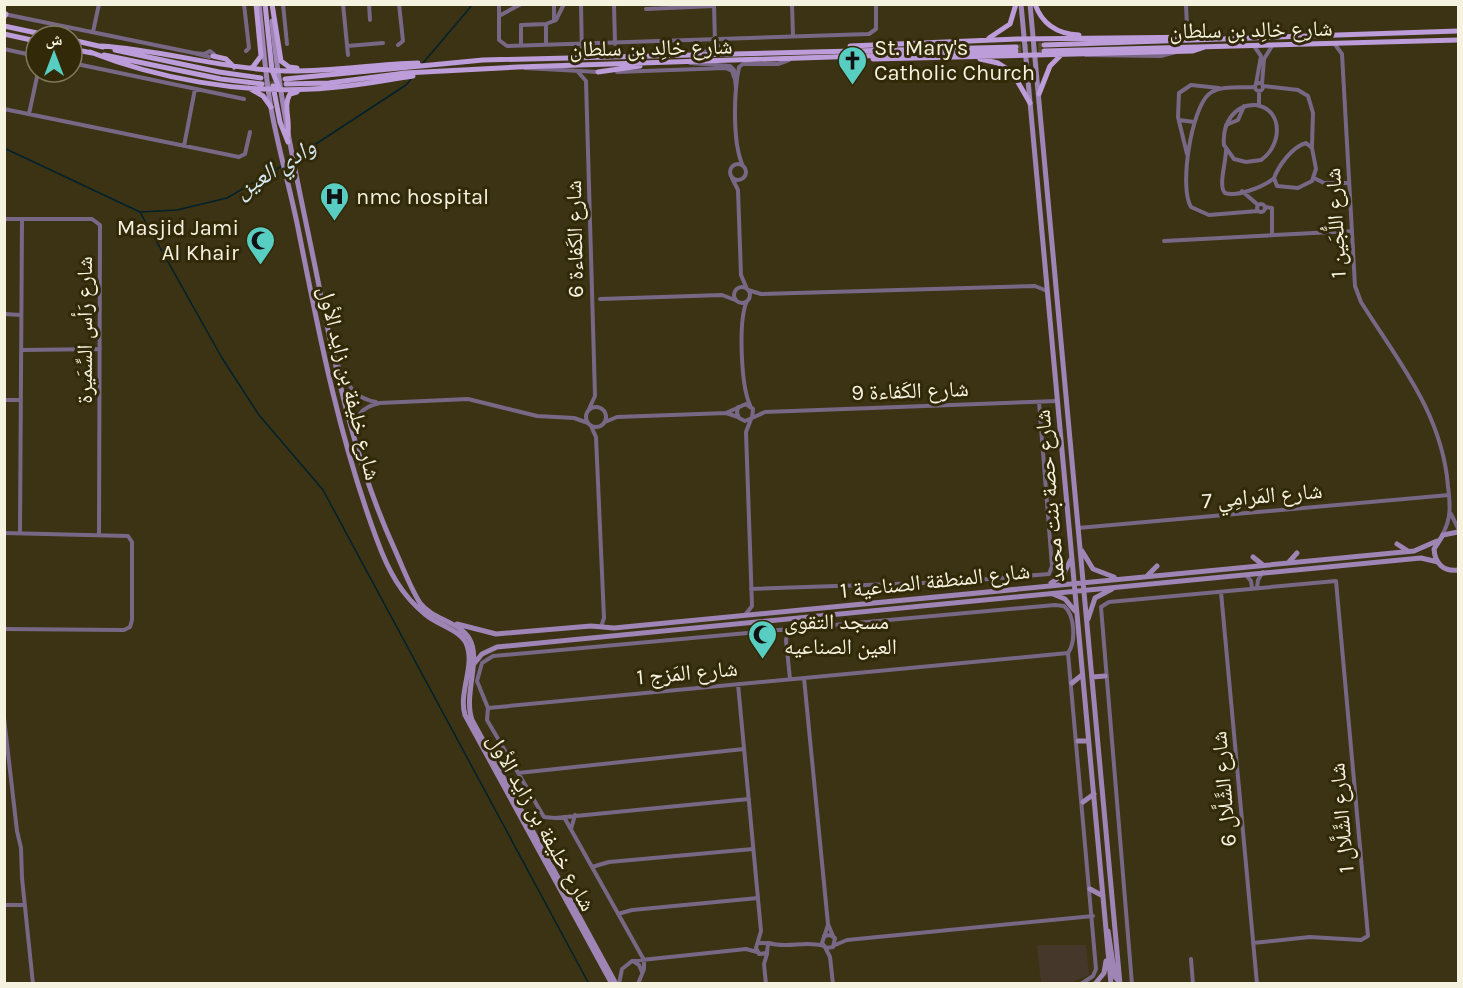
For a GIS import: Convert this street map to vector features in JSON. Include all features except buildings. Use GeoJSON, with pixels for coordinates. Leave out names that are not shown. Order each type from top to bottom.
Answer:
{"type":"FeatureCollection","features":[{"type":"Feature","properties":{"kind":"main road"},"geometry":{"type":"LineString","coordinates":[[251,69],[259,62],[261,56],[257,4]]}},
{"type":"Feature","properties":{"kind":"main road","name":"شارع خليفة بن زايد الأول"},"geometry":{"type":"LineString","coordinates":[[257,4],[272,70]]}},
{"type":"Feature","properties":{"kind":"main road"},"geometry":{"type":"LineString","coordinates":[[265,4],[274,88],[280,122],[288,140]]}},
{"type":"Feature","properties":{"kind":"main road"},"geometry":{"type":"LineString","coordinates":[[271,4],[282,63],[293,68],[341,69],[374,74]]}},
{"type":"Feature","properties":{"kind":"main road","name":"شارع خليفة بن زايد الأول"},"geometry":{"type":"LineString","coordinates":[[271,4],[274,88],[271,107],[289,181],[331,391],[347,454],[390,571],[404,596],[427,617],[459,635],[466,642],[468,658],[463,702],[467,719],[616,984]]}},
{"type":"Feature","properties":{"kind":"main road"},"geometry":{"type":"LineString","coordinates":[[980,41],[995,36],[1007,28],[1018,4]]}},
{"type":"Feature","properties":{"kind":"main road","name":"شارع حصة بنت محمد"},"geometry":{"type":"LineString","coordinates":[[1018,4],[1026,55],[1107,953],[1114,980],[1120,983]]}},
{"type":"Feature","properties":{"kind":"main road"},"geometry":{"type":"LineString","coordinates":[[1033,4],[1046,23],[1061,32],[1125,38]]}},
{"type":"Feature","properties":{"kind":"main road","name":"شارع حصة بنت محمد"},"geometry":{"type":"LineString","coordinates":[[1033,4],[1035,55],[1092,677],[1114,980]]}},
{"type":"Feature","properties":{"kind":"main road"},"geometry":{"type":"LineString","coordinates":[[4,26],[24,30]]}},
{"type":"Feature","properties":{"kind":"main road","name":"شارع خالِد بن سلطان"},"geometry":{"type":"LineString","coordinates":[[1458,31],[1044,48],[1458,40]]}},
{"type":"Feature","properties":{"kind":"main road"},"geometry":{"type":"LineString","coordinates":[[4,34],[24,38]]}},
{"type":"Feature","properties":{"kind":"main road"},"geometry":{"type":"LineString","coordinates":[[836,49],[867,44],[1024,39],[1192,36],[1229,39]]}},
{"type":"Feature","properties":{"kind":"main road"},"geometry":{"type":"LineString","coordinates":[[84,42],[261,81],[197,75],[84,51]]}},
{"type":"Feature","properties":{"kind":"main road"},"geometry":{"type":"LineString","coordinates":[[101,46],[251,69],[341,69]]}},
{"type":"Feature","properties":{"kind":"main road"},"geometry":{"type":"LineString","coordinates":[[836,58],[1196,51],[1205,46]]}},
{"type":"Feature","properties":{"kind":"main road","name":"شارع خالِد بن سلطان"},"geometry":{"type":"LineString","coordinates":[[286,82],[374,74],[518,67],[789,60],[1016,49],[836,49],[447,62],[374,74]]}},
{"type":"Feature","properties":{"kind":"main road"},"geometry":{"type":"LineString","coordinates":[[90,52],[119,63],[188,79],[245,87],[337,88]]}},
{"type":"Feature","properties":{"kind":"main road"},"geometry":{"type":"LineString","coordinates":[[1039,94],[1050,66],[1062,54]]}},
{"type":"Feature","properties":{"kind":"main road"},"geometry":{"type":"LineString","coordinates":[[213,56],[226,59],[234,67]]}},
{"type":"Feature","properties":{"kind":"main road"},"geometry":{"type":"LineString","coordinates":[[967,57],[995,62],[1009,69],[1020,82],[1030,103]]}},
{"type":"Feature","properties":{"kind":"main road"},"geometry":{"type":"LineString","coordinates":[[597,72],[649,63]]}},
{"type":"Feature","properties":{"kind":"main road"},"geometry":{"type":"LineString","coordinates":[[288,140],[286,103],[289,95],[294,92],[337,88],[374,74]]}},
{"type":"Feature","properties":{"kind":"main road"},"geometry":{"type":"LineString","coordinates":[[245,87],[260,93],[271,107]]}},
{"type":"Feature","properties":{"kind":"main road","name":"شارع خليفة بن زايد الأول"},"geometry":{"type":"LineString","coordinates":[[288,140],[333,356],[356,446],[379,515],[423,607],[467,635],[473,648],[468,701],[472,720],[616,984]]}},
{"type":"Feature","properties":{"kind":"main road"},"geometry":{"type":"LineString","coordinates":[[373,527],[386,553],[389,554],[391,550],[379,515]]}},
{"type":"Feature","properties":{"kind":"main road","name":"شارع المنطقة الصناعية 1"},"geometry":{"type":"LineString","coordinates":[[436,617],[477,631],[496,634],[614,628],[1408,551],[1424,548],[1447,533],[1458,530]]}},
{"type":"Feature","properties":{"kind":"main road"},"geometry":{"type":"LineString","coordinates":[[1438,539],[1434,549],[1438,562]]}},
{"type":"Feature","properties":{"kind":"main road"},"geometry":{"type":"LineString","coordinates":[[1080,543],[1093,569],[1101,574],[1122,578]]}},
{"type":"Feature","properties":{"kind":"main road"},"geometry":{"type":"LineString","coordinates":[[1397,544],[1408,551]]}},
{"type":"Feature","properties":{"kind":"main road"},"geometry":{"type":"LineString","coordinates":[[1289,562],[1297,553]]}},
{"type":"Feature","properties":{"kind":"main road"},"geometry":{"type":"LineString","coordinates":[[1048,585],[1062,576],[1072,557]]}},
{"type":"Feature","properties":{"kind":"main road"},"geometry":{"type":"LineString","coordinates":[[1252,557],[1263,565]]}},
{"type":"Feature","properties":{"kind":"main road","name":"شارع المنطقة الصناعية 1"},"geometry":{"type":"LineString","coordinates":[[472,666],[482,654],[493,648],[964,600],[1421,558],[1438,562],[1448,570],[1458,570]]}},
{"type":"Feature","properties":{"kind":"main road"},"geometry":{"type":"LineString","coordinates":[[1148,576],[1157,566]]}},
{"type":"Feature","properties":{"kind":"main road"},"geometry":{"type":"LineString","coordinates":[[1087,624],[1095,598],[1117,586]]}},
{"type":"Feature","properties":{"kind":"main road"},"geometry":{"type":"LineString","coordinates":[[1048,593],[1065,599],[1076,614]]}},
{"type":"Feature","properties":{"kind":"main road"},"geometry":{"type":"LineString","coordinates":[[924,604],[929,601],[930,597]]}},
{"type":"Feature","properties":{"kind":"main road"},"geometry":{"type":"LineString","coordinates":[[656,631],[657,624]]}},
{"type":"Feature","properties":{"kind":"main road"},"geometry":{"type":"LineString","coordinates":[[1072,683],[1082,675]]}},
{"type":"Feature","properties":{"kind":"main road"},"geometry":{"type":"LineString","coordinates":[[1092,677],[1105,676]]}},
{"type":"Feature","properties":{"kind":"main road"},"geometry":{"type":"LineString","coordinates":[[1078,741],[1088,741]]}},
{"type":"Feature","properties":{"kind":"main road"},"geometry":{"type":"LineString","coordinates":[[1083,802],[1094,794]]}},
{"type":"Feature","properties":{"kind":"main road"},"geometry":{"type":"LineString","coordinates":[[1090,889],[1103,896]]}},
{"type":"Feature","properties":{"kind":"main road"},"geometry":{"type":"LineString","coordinates":[[1097,984],[1114,980],[1110,937],[1105,926]]}},
{"type":"Feature","properties":{"kind":"main road"},"geometry":{"type":"LineString","coordinates":[[1097,984],[1104,973],[1107,953]]}},
{"type":"Feature","properties":{"kind":"street"},"geometry":{"type":"LineString","coordinates":[[93,32],[99,4]]}},
{"type":"Feature","properties":{"kind":"street"},"geometry":{"type":"LineString","coordinates":[[244,4],[249,48],[246,51]]}},
{"type":"Feature","properties":{"kind":"street"},"geometry":{"type":"LineString","coordinates":[[283,4],[287,44]]}},
{"type":"Feature","properties":{"kind":"street"},"geometry":{"type":"LineString","coordinates":[[343,4],[348,55]]}},
{"type":"Feature","properties":{"kind":"street"},"geometry":{"type":"LineString","coordinates":[[369,4],[370,20]]}},
{"type":"Feature","properties":{"kind":"street"},"geometry":{"type":"LineString","coordinates":[[398,45],[403,41],[399,4]]}},
{"type":"Feature","properties":{"kind":"street"},"geometry":{"type":"LineString","coordinates":[[499,16],[521,4]]}},
{"type":"Feature","properties":{"kind":"street"},"geometry":{"type":"LineString","coordinates":[[554,4],[554,21]]}},
{"type":"Feature","properties":{"kind":"street"},"geometry":{"type":"LineString","coordinates":[[521,45],[521,25],[546,24],[554,21],[564,4]]}},
{"type":"Feature","properties":{"kind":"street"},"geometry":{"type":"LineString","coordinates":[[581,4],[582,57]]}},
{"type":"Feature","properties":{"kind":"street"},"geometry":{"type":"LineString","coordinates":[[614,4],[615,44]]}},
{"type":"Feature","properties":{"kind":"street"},"geometry":{"type":"LineString","coordinates":[[792,4],[794,36]]}},
{"type":"Feature","properties":{"kind":"street"},"geometry":{"type":"LineString","coordinates":[[499,5],[501,44],[582,45],[871,34],[877,27],[876,4]]}},
{"type":"Feature","properties":{"kind":"street"},"geometry":{"type":"LineString","coordinates":[[1186,4],[1187,27],[1192,36]]}},
{"type":"Feature","properties":{"kind":"street"},"geometry":{"type":"LineString","coordinates":[[646,9],[714,5],[715,41],[726,53]]}},
{"type":"Feature","properties":{"kind":"street"},"geometry":{"type":"LineString","coordinates":[[5,15],[213,56]]}},
{"type":"Feature","properties":{"kind":"street"},"geometry":{"type":"LineString","coordinates":[[546,24],[546,44]]}},
{"type":"Feature","properties":{"kind":"street"},"geometry":{"type":"LineString","coordinates":[[704,54],[715,41]]}},
{"type":"Feature","properties":{"kind":"street"},"geometry":{"type":"LineString","coordinates":[[347,46],[383,43]]}},
{"type":"Feature","properties":{"kind":"street"},"geometry":{"type":"LineString","coordinates":[[1334,43],[1342,54],[1348,43]]}},
{"type":"Feature","properties":{"kind":"street"},"geometry":{"type":"LineString","coordinates":[[1254,45],[1261,56],[1256,87],[1259,105]]}},
{"type":"Feature","properties":{"kind":"street"},"geometry":{"type":"LineString","coordinates":[[1262,85],[1260,67],[1266,53],[1275,45]]}},
{"type":"Feature","properties":{"kind":"street"},"geometry":{"type":"LineString","coordinates":[[4,49],[24,53]]}},
{"type":"Feature","properties":{"kind":"street","name":"شارع اللُّجَين 1"},"geometry":{"type":"LineString","coordinates":[[1342,54],[1355,281],[1359,297],[1430,412],[1443,452],[1450,510],[1448,522],[1438,539]]}},
{"type":"Feature","properties":{"kind":"street"},"geometry":{"type":"LineString","coordinates":[[736,88],[740,65],[778,64],[789,60]]}},
{"type":"Feature","properties":{"kind":"street"},"geometry":{"type":"LineString","coordinates":[[687,62],[703,66],[728,65],[734,70],[734,77]]}},
{"type":"Feature","properties":{"kind":"street"},"geometry":{"type":"LineString","coordinates":[[84,66],[244,99]]}},
{"type":"Feature","properties":{"kind":"street"},"geometry":{"type":"LineString","coordinates":[[518,67],[578,72],[726,68],[732,70],[736,88],[737,153],[746,172],[738,190]]}},
{"type":"Feature","properties":{"kind":"street"},"geometry":{"type":"LineString","coordinates":[[578,72],[586,81],[588,75],[597,72]]}},
{"type":"Feature","properties":{"kind":"street","name":"شارع الكَفاءة 6"},"geometry":{"type":"LineString","coordinates":[[586,81],[595,396],[589,410],[589,425]]}},
{"type":"Feature","properties":{"kind":"street"},"geometry":{"type":"LineString","coordinates":[[29,114],[35,84]]}},
{"type":"Feature","properties":{"kind":"street"},"geometry":{"type":"LineString","coordinates":[[1188,158],[1179,120],[1177,99],[1180,91],[1191,85],[1224,89],[1262,85],[1298,90],[1306,94],[1313,108],[1311,132],[1316,166],[1314,178],[1302,188],[1263,185]]}},
{"type":"Feature","properties":{"kind":"street"},"geometry":{"type":"LineString","coordinates":[[1202,85],[1208,95]]}},
{"type":"Feature","properties":{"kind":"street"},"geometry":{"type":"LineString","coordinates":[[184,146],[195,89]]}},
{"type":"Feature","properties":{"kind":"street"},"geometry":{"type":"LineString","coordinates":[[1224,89],[1208,95],[1194,122],[1188,158],[1186,192],[1191,207],[1209,215],[1263,211],[1265,207]]}},
{"type":"Feature","properties":{"kind":"street"},"geometry":{"type":"LineString","coordinates":[[1226,150],[1234,159],[1257,161],[1266,157],[1274,147],[1277,133],[1276,120],[1268,110],[1259,105],[1244,106],[1234,113],[1226,125],[1226,150],[1226,166],[1221,189],[1230,195],[1263,185],[1274,178],[1285,160],[1311,132]]}},
{"type":"Feature","properties":{"kind":"street"},"geometry":{"type":"LineString","coordinates":[[4,109],[241,157],[245,153],[250,132]]}},
{"type":"Feature","properties":{"kind":"street"},"geometry":{"type":"LineString","coordinates":[[1179,120],[1194,122]]}},
{"type":"Feature","properties":{"kind":"street"},"geometry":{"type":"LineString","coordinates":[[1184,141],[1191,141]]}},
{"type":"Feature","properties":{"kind":"street"},"geometry":{"type":"LineString","coordinates":[[1302,144],[1308,144],[1312,148]]}},
{"type":"Feature","properties":{"kind":"street"},"geometry":{"type":"LineString","coordinates":[[737,153],[730,173],[738,190],[741,275],[735,300],[742,314],[745,392],[751,406],[752,418],[746,432]]}},
{"type":"Feature","properties":{"kind":"street"},"geometry":{"type":"LineString","coordinates":[[1226,166],[1234,159]]}},
{"type":"Feature","properties":{"kind":"street"},"geometry":{"type":"LineString","coordinates":[[732,166],[742,166]]}},
{"type":"Feature","properties":{"kind":"street"},"geometry":{"type":"LineString","coordinates":[[732,178],[737,180],[744,178]]}},
{"type":"Feature","properties":{"kind":"street"},"geometry":{"type":"LineString","coordinates":[[1274,178],[1279,187]]}},
{"type":"Feature","properties":{"kind":"street"},"geometry":{"type":"LineString","coordinates":[[1314,178],[1324,183],[1349,183]]}},
{"type":"Feature","properties":{"kind":"street"},"geometry":{"type":"LineString","coordinates":[[1246,212],[1253,188]]}},
{"type":"Feature","properties":{"kind":"street"},"geometry":{"type":"LineString","coordinates":[[1242,191],[1258,205],[1262,204],[1272,208],[1272,235]]}},
{"type":"Feature","properties":{"kind":"street"},"geometry":{"type":"LineString","coordinates":[[1258,205],[1258,211]]}},
{"type":"Feature","properties":{"kind":"street","name":"شارع رَأس السِّمَيرة"},"geometry":{"type":"LineString","coordinates":[[4,219],[92,219],[100,223],[99,534]]}},
{"type":"Feature","properties":{"kind":"street"},"geometry":{"type":"LineString","coordinates":[[20,533],[22,219]]}},
{"type":"Feature","properties":{"kind":"street"},"geometry":{"type":"LineString","coordinates":[[1164,241],[1352,231]]}},
{"type":"Feature","properties":{"kind":"street"},"geometry":{"type":"LineString","coordinates":[[741,275],[748,289],[748,301],[742,314]]}},
{"type":"Feature","properties":{"kind":"street"},"geometry":{"type":"LineString","coordinates":[[1035,286],[1046,277]]}},
{"type":"Feature","properties":{"kind":"street"},"geometry":{"type":"LineString","coordinates":[[600,299],[722,295],[736,289],[748,289],[761,294],[1035,286],[1047,291]]}},
{"type":"Feature","properties":{"kind":"street"},"geometry":{"type":"LineString","coordinates":[[722,295],[741,303],[761,294]]}},
{"type":"Feature","properties":{"kind":"street"},"geometry":{"type":"LineString","coordinates":[[4,314],[21,315]]}},
{"type":"Feature","properties":{"kind":"street"},"geometry":{"type":"LineString","coordinates":[[22,350],[100,349]]}},
{"type":"Feature","properties":{"kind":"street"},"geometry":{"type":"LineString","coordinates":[[333,356],[352,391],[366,400],[380,403]]}},
{"type":"Feature","properties":{"kind":"street"},"geometry":{"type":"LineString","coordinates":[[745,392],[739,406],[739,418],[746,432],[752,603],[745,615]]}},
{"type":"Feature","properties":{"kind":"street","name":"شارع الكَفاءة 6"},"geometry":{"type":"LineString","coordinates":[[595,396],[606,416],[604,424]]}},
{"type":"Feature","properties":{"kind":"street"},"geometry":{"type":"LineString","coordinates":[[356,446],[358,416],[368,406],[380,403],[468,399],[537,416],[574,418],[589,425],[604,424],[617,417],[726,413],[745,421],[752,418]]}},
{"type":"Feature","properties":{"kind":"street"},"geometry":{"type":"LineString","coordinates":[[4,400],[21,400]]}},
{"type":"Feature","properties":{"kind":"street","name":"شارع الكَفاءة 9"},"geometry":{"type":"LineString","coordinates":[[752,418],[765,412],[1057,401]]}},
{"type":"Feature","properties":{"kind":"street"},"geometry":{"type":"LineString","coordinates":[[751,589],[953,582],[1049,574],[1052,566],[1039,402]]}},
{"type":"Feature","properties":{"kind":"street"},"geometry":{"type":"LineString","coordinates":[[726,413],[739,406],[751,406]]}},
{"type":"Feature","properties":{"kind":"street","name":"شارع الكَفاءة 9"},"geometry":{"type":"LineString","coordinates":[[751,406],[765,412]]}},
{"type":"Feature","properties":{"kind":"street"},"geometry":{"type":"LineString","coordinates":[[574,418],[589,410],[603,409],[617,417]]}},
{"type":"Feature","properties":{"kind":"street"},"geometry":{"type":"LineString","coordinates":[[596,437],[604,424]]}},
{"type":"Feature","properties":{"kind":"street"},"geometry":{"type":"LineString","coordinates":[[589,425],[596,437],[604,618],[600,627]]}},
{"type":"Feature","properties":{"kind":"street","name":"شارع المَرامِي 7"},"geometry":{"type":"LineString","coordinates":[[1078,528],[1449,495]]}},
{"type":"Feature","properties":{"kind":"street","name":"شارع اللُّجَين 1"},"geometry":{"type":"LineString","coordinates":[[1450,510],[1458,530]]}},
{"type":"Feature","properties":{"kind":"street"},"geometry":{"type":"LineString","coordinates":[[4,533],[122,534],[131,540],[132,620],[129,628],[4,629]]}},
{"type":"Feature","properties":{"kind":"street"},"geometry":{"type":"LineString","coordinates":[[1255,588],[1263,572]]}},
{"type":"Feature","properties":{"kind":"street"},"geometry":{"type":"LineString","coordinates":[[1245,574],[1255,588]]}},
{"type":"Feature","properties":{"kind":"street","name":"شارع الشَّلَّال 1"},"geometry":{"type":"LineString","coordinates":[[1253,943],[1310,937],[1361,940],[1368,936],[1336,580],[1255,588]]}},
{"type":"Feature","properties":{"kind":"street"},"geometry":{"type":"LineString","coordinates":[[1132,984],[1100,613],[1102,606],[1109,602],[1255,588]]}},
{"type":"Feature","properties":{"kind":"street","name":"شارع الشَّلَّال 6"},"geometry":{"type":"LineString","coordinates":[[1221,592],[1257,984]]}},
{"type":"Feature","properties":{"kind":"street"},"geometry":{"type":"LineString","coordinates":[[972,612],[976,599]]}},
{"type":"Feature","properties":{"kind":"street"},"geometry":{"type":"LineString","coordinates":[[964,600],[972,612]]}},
{"type":"Feature","properties":{"kind":"street"},"geometry":{"type":"LineString","coordinates":[[752,603],[761,613]]}},
{"type":"Feature","properties":{"kind":"street"},"geometry":{"type":"LineString","coordinates":[[749,799],[547,818],[541,814],[487,720],[488,708],[477,683],[486,659],[493,656],[557,649],[739,632],[777,631],[839,622],[1064,606],[1070,615],[1073,639],[1068,653],[1078,741],[1096,970],[1094,976],[1081,984]]}},
{"type":"Feature","properties":{"kind":"street"},"geometry":{"type":"LineString","coordinates":[[839,622],[843,612]]}},
{"type":"Feature","properties":{"kind":"street"},"geometry":{"type":"LineString","coordinates":[[833,613],[839,622]]}},
{"type":"Feature","properties":{"kind":"street"},"geometry":{"type":"LineString","coordinates":[[604,618],[614,628]]}},
{"type":"Feature","properties":{"kind":"street"},"geometry":{"type":"LineString","coordinates":[[739,632],[742,622]]}},
{"type":"Feature","properties":{"kind":"street"},"geometry":{"type":"LineString","coordinates":[[734,623],[739,632]]}},
{"type":"Feature","properties":{"kind":"street"},"geometry":{"type":"LineString","coordinates":[[789,629],[786,640],[790,679]]}},
{"type":"Feature","properties":{"kind":"street"},"geometry":{"type":"LineString","coordinates":[[777,631],[786,640]]}},
{"type":"Feature","properties":{"kind":"street"},"geometry":{"type":"LineString","coordinates":[[557,649],[562,640]]}},
{"type":"Feature","properties":{"kind":"street"},"geometry":{"type":"LineString","coordinates":[[551,641],[557,649]]}},
{"type":"Feature","properties":{"kind":"street","name":"شارع المَزج 1"},"geometry":{"type":"LineString","coordinates":[[488,708],[1068,653]]}},
{"type":"Feature","properties":{"kind":"street"},"geometry":{"type":"LineString","coordinates":[[804,678],[828,924],[834,945],[830,957]]}},
{"type":"Feature","properties":{"kind":"street"},"geometry":{"type":"LineString","coordinates":[[738,684],[761,931],[758,952],[764,964],[766,984]]}},
{"type":"Feature","properties":{"kind":"street"},"geometry":{"type":"LineString","coordinates":[[4,718],[6,753],[21,848],[33,984]]}},
{"type":"Feature","properties":{"kind":"street"},"geometry":{"type":"LineString","coordinates":[[518,773],[744,749]]}},
{"type":"Feature","properties":{"kind":"street"},"geometry":{"type":"LineString","coordinates":[[571,829],[575,815]]}},
{"type":"Feature","properties":{"kind":"street"},"geometry":{"type":"LineString","coordinates":[[564,817],[644,960],[638,984]]}},
{"type":"Feature","properties":{"kind":"street"},"geometry":{"type":"LineString","coordinates":[[592,867],[609,862],[753,849]]}},
{"type":"Feature","properties":{"kind":"street"},"geometry":{"type":"LineString","coordinates":[[618,914],[632,910],[758,898]]}},
{"type":"Feature","properties":{"kind":"street"},"geometry":{"type":"LineString","coordinates":[[4,905],[25,905]]}},
{"type":"Feature","properties":{"kind":"street"},"geometry":{"type":"LineString","coordinates":[[746,950],[758,943],[780,946],[812,943],[829,948],[847,940],[1093,916]]}},
{"type":"Feature","properties":{"kind":"street"},"geometry":{"type":"LineString","coordinates":[[828,924],[824,946],[830,957],[833,984]]}},
{"type":"Feature","properties":{"kind":"street"},"geometry":{"type":"LineString","coordinates":[[761,931],[768,943],[764,964]]}},
{"type":"Feature","properties":{"kind":"street"},"geometry":{"type":"LineString","coordinates":[[812,943],[824,937],[833,936],[847,940]]}},
{"type":"Feature","properties":{"kind":"street"},"geometry":{"type":"LineString","coordinates":[[616,984],[622,969],[632,961],[746,950],[768,952],[780,946]]}},
{"type":"Feature","properties":{"kind":"street"},"geometry":{"type":"LineString","coordinates":[[643,970],[652,959]]}},
{"type":"Feature","properties":{"kind":"street"},"geometry":{"type":"LineString","coordinates":[[1191,959],[1193,984]]}},
{"type":"Feature","properties":{"kind":"street"},"geometry":{"type":"LineString","coordinates":[[632,961],[643,970]]}},
{"type":"Feature","properties":{"kind":"shaded area"},"geometry":{"type":"Polygon","coordinates":[[[1037,945],[1086,945],[1089,975],[1070,983],[1041,983],[1037,945]]]}},
{"type":"Feature","properties":{"kind":"waterway","name":"وادي العين"},"geometry":{"type":"LineString","coordinates":[[423,63],[473,4]]}},
{"type":"Feature","properties":{"kind":"waterway","name":"وادي العين"},"geometry":{"type":"LineString","coordinates":[[296,157],[406,85],[411,79]]}},
{"type":"Feature","properties":{"kind":"waterway","name":"وادي العين"},"geometry":{"type":"LineString","coordinates":[[4,148],[140,212],[177,210],[227,198],[282,166]]}},
{"type":"Feature","properties":{"kind":"waterway"},"geometry":{"type":"LineString","coordinates":[[140,212],[222,358],[259,415],[323,490],[589,984]]}},
{"type":"Feature","properties":{"kind":"tunnel"},"geometry":{"type":"LineString","coordinates":[[1016,47],[1044,45]]}},
{"type":"Feature","properties":{"kind":"tunnel"},"geometry":{"type":"LineString","coordinates":[[1016,51],[1044,51]]}},
{"type":"Feature","properties":{"kind":"tunnel"},"geometry":{"type":"LineString","coordinates":[[262,84],[286,84]]}},
{"type":"Feature","properties":{"kind":"place","name":"St. Mary's Catholic Church"},"geometry":{"type":"Point","coordinates":[853,86]}},
{"type":"Feature","properties":{"kind":"place","name":"nmc hospital"},"geometry":{"type":"Point","coordinates":[335,222]}},
{"type":"Feature","properties":{"kind":"place","name":"Masjid Jami Al Khair"},"geometry":{"type":"Point","coordinates":[260,266]}},
{"type":"Feature","properties":{"kind":"place","name":"مسجد التقوى العين الصناعيه"},"geometry":{"type":"Point","coordinates":[763,660]}}]}
